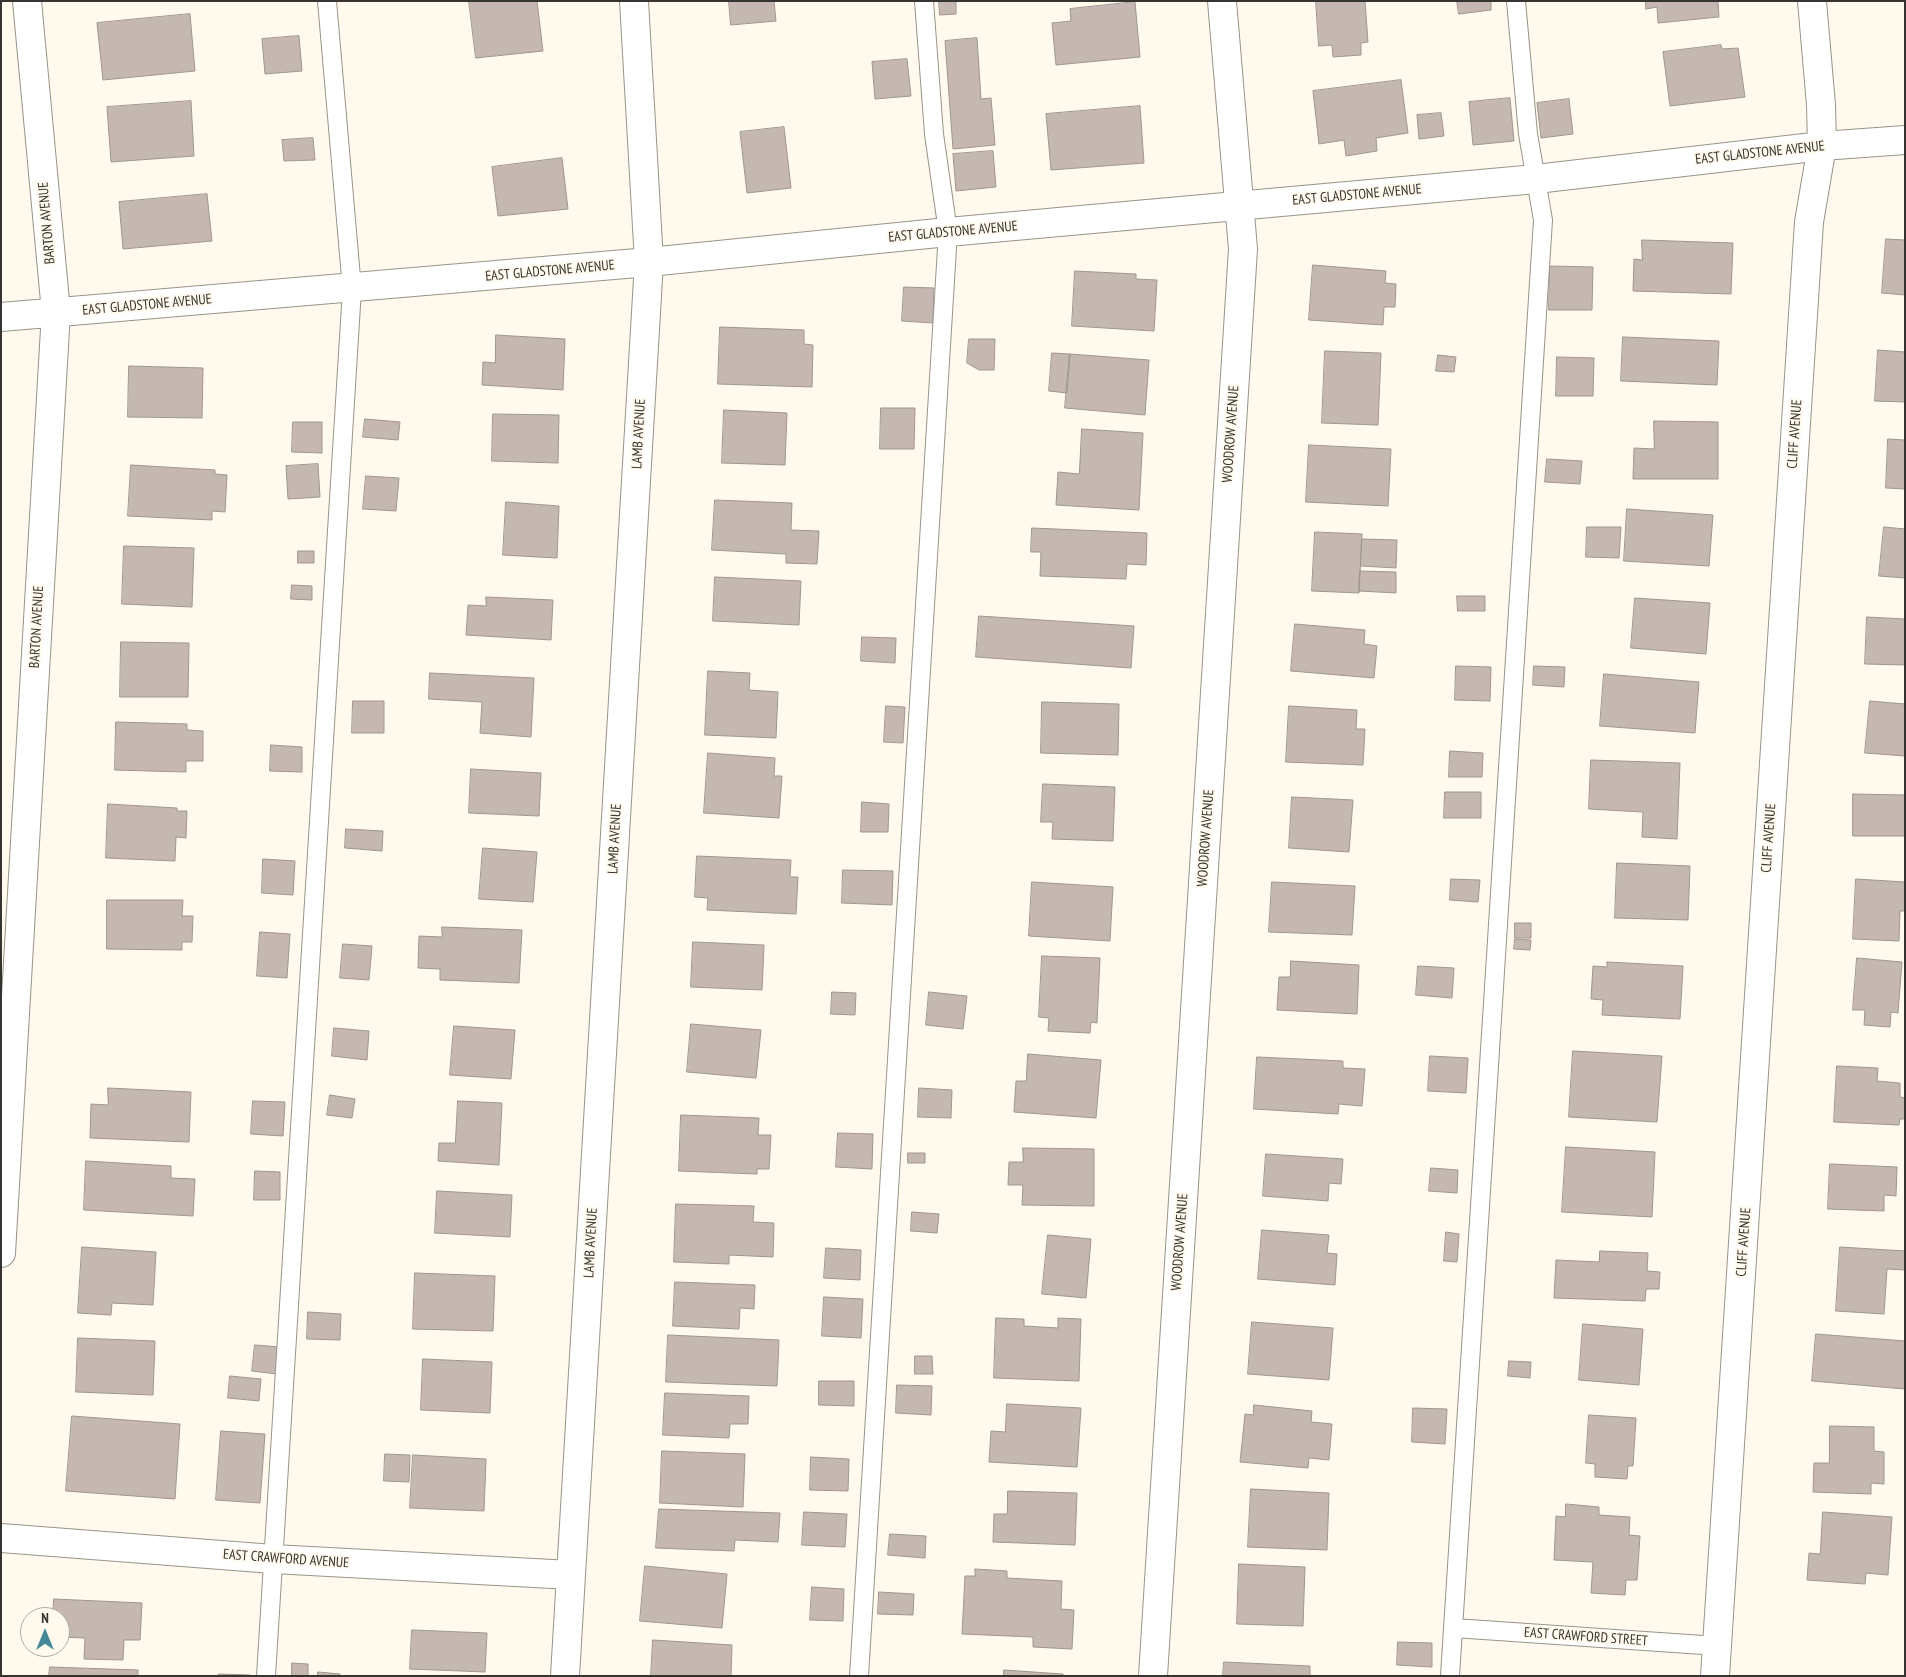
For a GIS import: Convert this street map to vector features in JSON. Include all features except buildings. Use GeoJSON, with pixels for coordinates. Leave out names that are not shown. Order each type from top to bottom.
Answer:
{"type":"FeatureCollection","features":[{"type":"Feature","properties":{"kind":"street","name":"BARTON AVENUE"},"geometry":{"type":"LineString","coordinates":[[1,1254],[56,312],[27,1]]}},
{"type":"Feature","properties":{"kind":"street","name":"LAMB AVENUE"},"geometry":{"type":"LineString","coordinates":[[564,1676],[649,262],[634,1]]}},
{"type":"Feature","properties":{"kind":"street","name":"WOODROW AVENUE"},"geometry":{"type":"LineString","coordinates":[[1153,1676],[1242,249],[1240,205],[1222,1]]}},
{"type":"Feature","properties":{"kind":"street","name":"CLIFF AVENUE"},"geometry":{"type":"LineString","coordinates":[[1715,1676],[1809,222],[1822,146],[1821,105],[1812,1]]}},
{"type":"Feature","properties":{"kind":"street","name":"EAST GLADSTONE AVENUE"},"geometry":{"type":"LineString","coordinates":[[1,317],[352,289],[649,262],[948,232],[1536,179],[1822,146],[1905,140]]}},
{"type":"Feature","properties":{"kind":"street","name":"EAST CRAWFORD AVENUE"},"geometry":{"type":"LineString","coordinates":[[1,1538],[273,1559],[571,1575]]}},
{"type":"Feature","properties":{"kind":"lane"},"geometry":{"type":"LineString","coordinates":[[266,1676],[352,289],[328,1]]}},
{"type":"Feature","properties":{"kind":"lane"},"geometry":{"type":"LineString","coordinates":[[859,1676],[948,232],[934,134],[924,1]]}},
{"type":"Feature","properties":{"kind":"lane"},"geometry":{"type":"LineString","coordinates":[[1450,1676],[1543,220],[1528,134],[1516,1]]}},
{"type":"Feature","properties":{"kind":"lane","name":"EAST CRAWFORD STREET"},"geometry":{"type":"LineString","coordinates":[[1454,1628],[1718,1646]]}}]}
